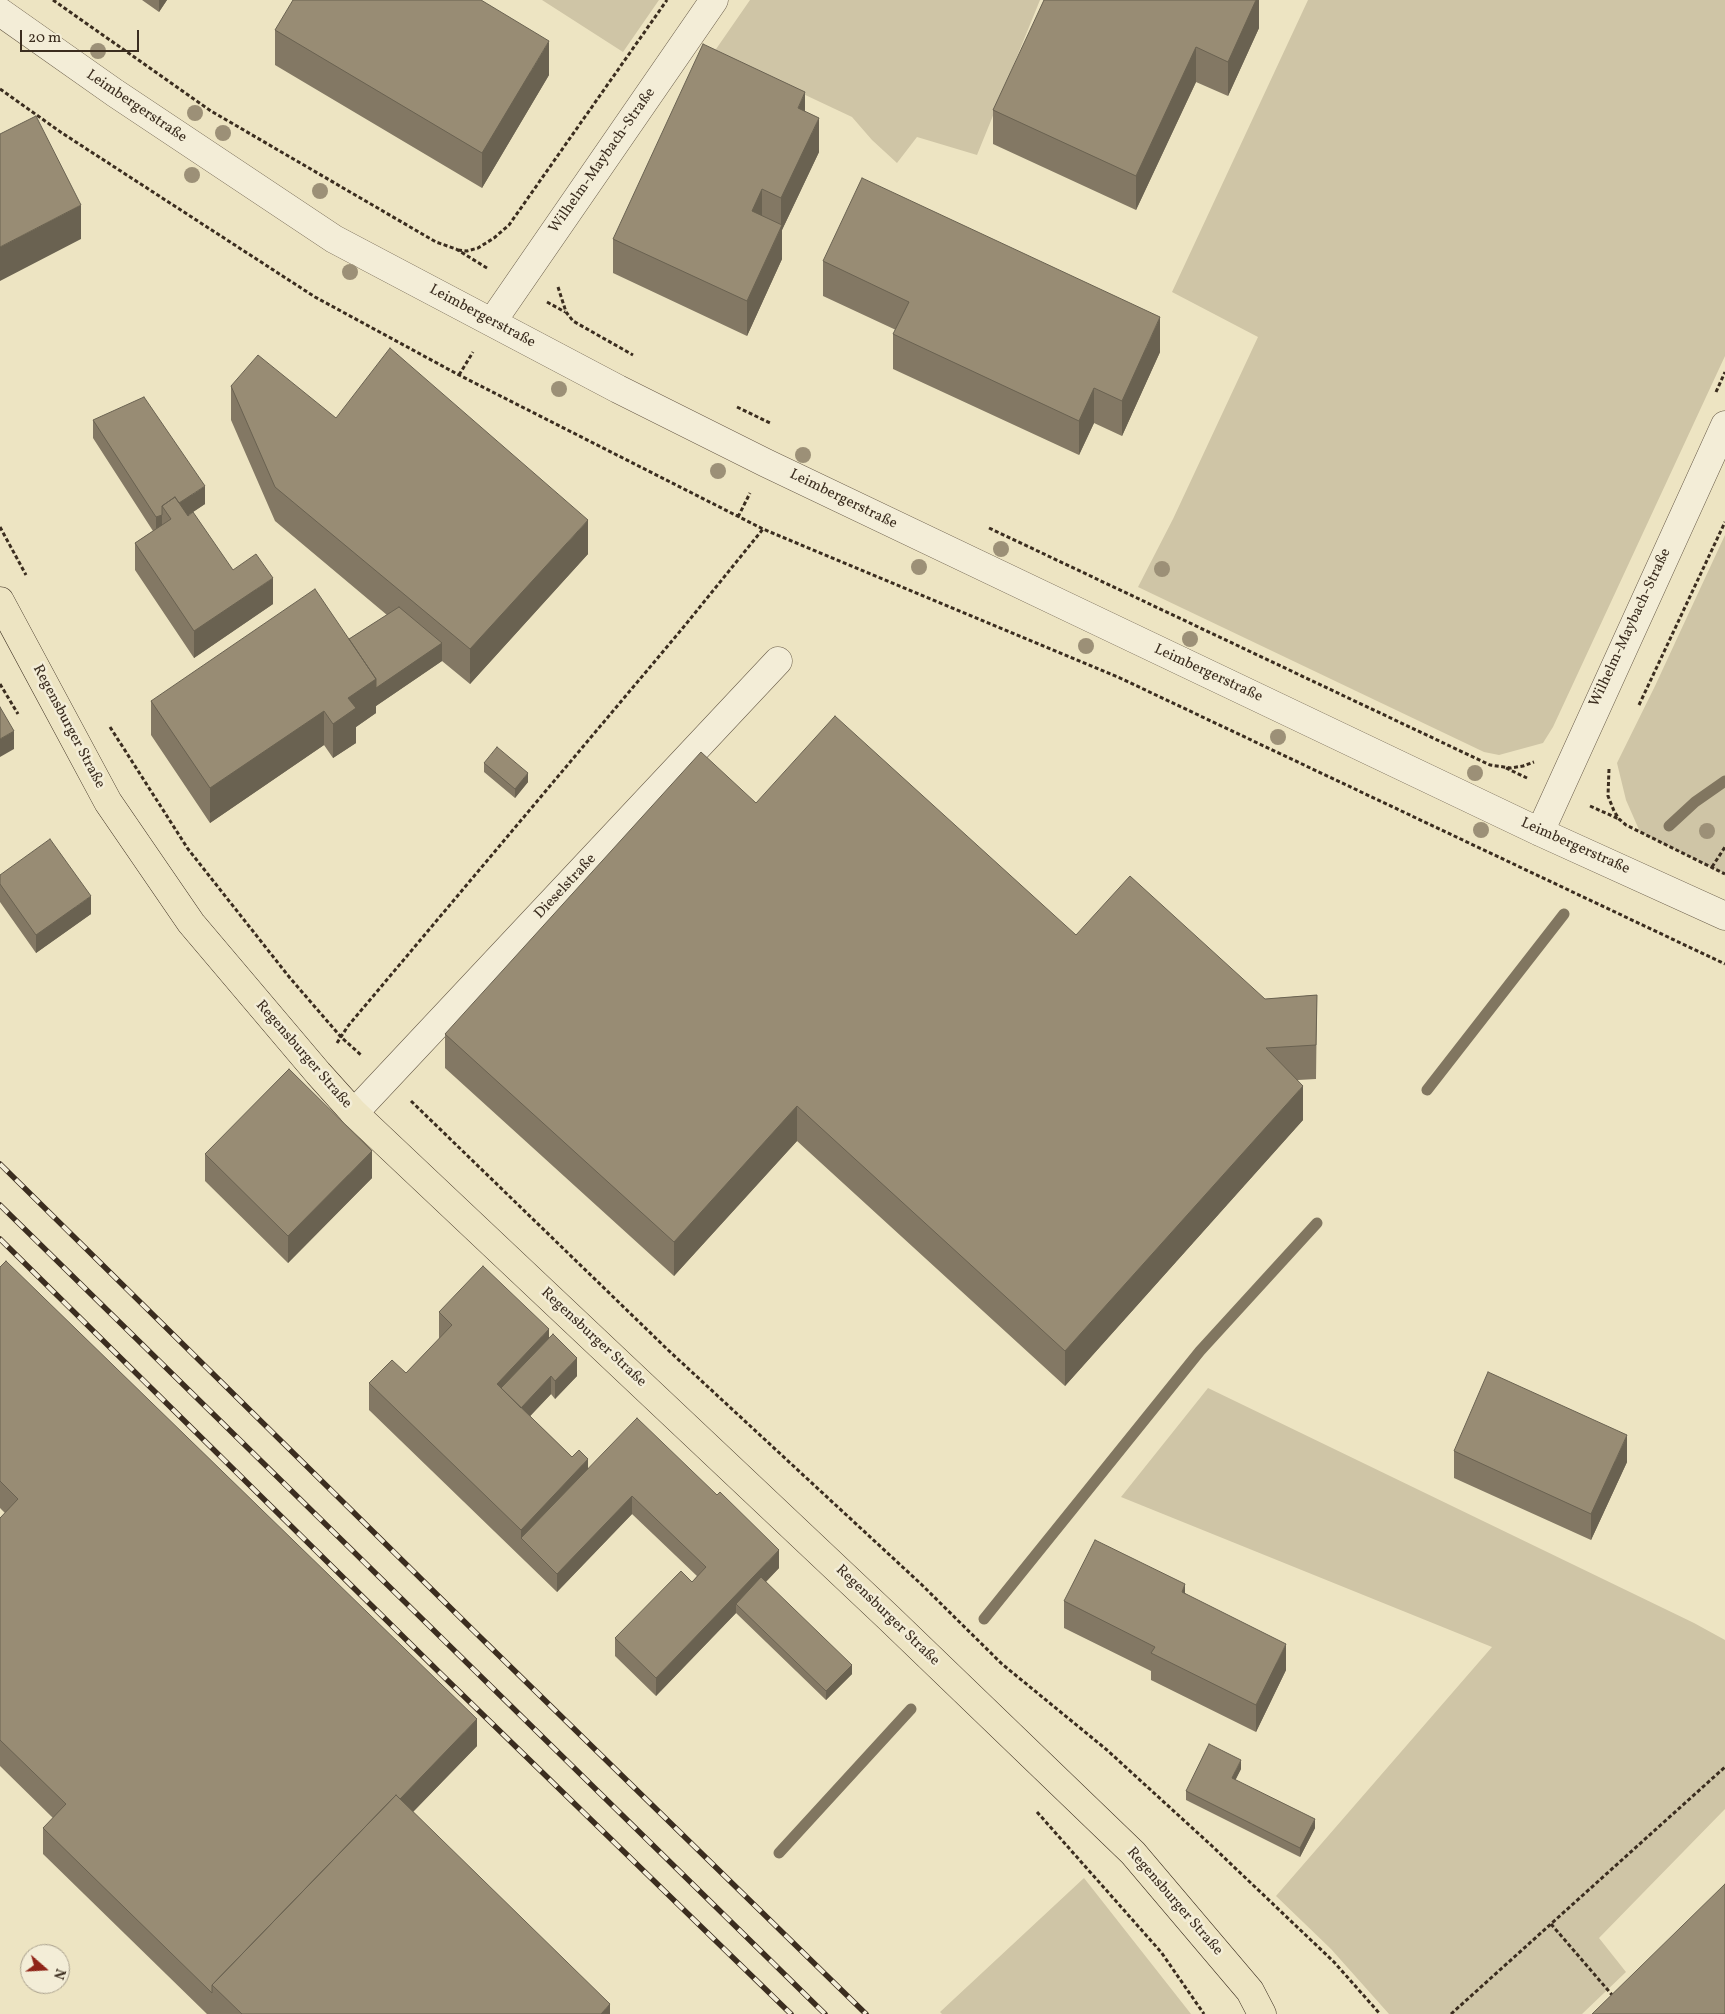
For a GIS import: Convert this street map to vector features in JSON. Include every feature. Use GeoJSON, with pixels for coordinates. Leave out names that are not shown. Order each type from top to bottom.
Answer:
{"type":"FeatureCollection","features":[{"type":"Feature","properties":{"kind":"main road","name":"Regensburger Straße"},"geometry":{"type":"LineString","coordinates":[[0,601],[108,802],[191,923],[318,1073],[354,1113],[889,1618],[1134,1853],[1250,1991],[1262,2014]]}},
{"type":"Feature","properties":{"kind":"street","name":"Wilhelm-Maybach-Straße"},"geometry":{"type":"LineString","coordinates":[[492,322],[714,0]]}},
{"type":"Feature","properties":{"kind":"street","name":"Leimbergerstraße"},"geometry":{"type":"LineString","coordinates":[[0,12],[115,93],[334,239],[618,389],[766,463],[1540,832],[1725,916]]}},
{"type":"Feature","properties":{"kind":"street","name":"Wilhelm-Maybach-Straße"},"geometry":{"type":"LineString","coordinates":[[1540,832],[1725,425]]}},
{"type":"Feature","properties":{"kind":"street","name":"Dieselstraße"},"geometry":{"type":"LineString","coordinates":[[354,1113],[778,662]]}},
{"type":"Feature","properties":{"kind":"path"},"geometry":{"type":"LineString","coordinates":[[53,0],[211,110],[436,242],[467,251],[478,248],[494,238],[509,225],[667,0]]}},
{"type":"Feature","properties":{"kind":"path"},"geometry":{"type":"LineString","coordinates":[[0,89],[70,138],[316,297],[468,379],[763,529],[1120,678],[1725,964]]}},
{"type":"Feature","properties":{"kind":"path"},"geometry":{"type":"LineString","coordinates":[[566,312],[582,327],[638,357]]}},
{"type":"Feature","properties":{"kind":"path"},"geometry":{"type":"LineString","coordinates":[[1712,399],[1725,372]]}},
{"type":"Feature","properties":{"kind":"path"},"geometry":{"type":"LineString","coordinates":[[733,405],[776,426]]}},
{"type":"Feature","properties":{"kind":"path"},"geometry":{"type":"LineString","coordinates":[[1638,707],[1725,522]]}},
{"type":"Feature","properties":{"kind":"path"},"geometry":{"type":"LineString","coordinates":[[980,524],[1490,765],[1511,768],[1523,766],[1538,758]]}},
{"type":"Feature","properties":{"kind":"path"},"geometry":{"type":"LineString","coordinates":[[0,527],[28,579]]}},
{"type":"Feature","properties":{"kind":"path"},"geometry":{"type":"LineString","coordinates":[[318,1073],[348,1026],[682,629],[763,529]]}},
{"type":"Feature","properties":{"kind":"path"},"geometry":{"type":"LineString","coordinates":[[108,724],[188,849],[290,978],[341,1037],[387,1078],[667,1349],[921,1584],[1002,1664],[1107,1750],[1212,1846],[1334,1962],[1380,2014]]}},
{"type":"Feature","properties":{"kind":"path"},"geometry":{"type":"LineString","coordinates":[[1610,765],[1608,796],[1619,819],[1626,825],[1725,874]]}},
{"type":"Feature","properties":{"kind":"path"},"geometry":{"type":"LineString","coordinates":[[1712,867],[1725,847]]}},
{"type":"Feature","properties":{"kind":"path"},"geometry":{"type":"LineString","coordinates":[[1451,2014],[1725,1767]]}},
{"type":"Feature","properties":{"kind":"path"},"geometry":{"type":"LineString","coordinates":[[1551,1924],[1613,1996]]}},
{"type":"Feature","properties":{"kind":"shaded area"},"geometry":{"type":"Polygon","coordinates":[[[542,0],[659,0],[623,52],[542,0]]]}},
{"type":"Feature","properties":{"kind":"shaded area"},"geometry":{"type":"Polygon","coordinates":[[[750,0],[1040,0],[977,155],[917,137],[897,163],[872,140],[852,117],[714,52],[750,0]]]}},
{"type":"Feature","properties":{"kind":"shaded area"},"geometry":{"type":"Polygon","coordinates":[[[1308,0],[1725,0],[1725,356],[1553,727],[1543,743],[1499,755],[1484,752],[1138,587],[1173,519],[1258,337],[1172,292],[1308,0]]]}},
{"type":"Feature","properties":{"kind":"shaded area"},"geometry":{"type":"Polygon","coordinates":[[[1725,535],[1725,874],[1640,832],[1626,800],[1617,763],[1725,535]]]}},
{"type":"Feature","properties":{"kind":"shaded area"},"geometry":{"type":"Polygon","coordinates":[[[1208,1388],[1694,1623],[1725,1640],[1725,1809],[1599,1938],[1626,1972],[1582,2014],[1389,2014],[1331,1949],[1276,1896],[1492,1647],[1121,1497],[1208,1388]]]}},
{"type":"Feature","properties":{"kind":"shaded area"},"geometry":{"type":"Polygon","coordinates":[[[1084,1878],[1191,2014],[942,2014],[940,2012],[1084,1878]]]}},
{"type":"Feature","properties":{"kind":"building"},"geometry":{"type":"Polygon","coordinates":[[[293,0],[481,0],[549,41],[482,153],[275,30],[293,0]]]}},
{"type":"Feature","properties":{"kind":"building"},"geometry":{"type":"Polygon","coordinates":[[[1044,0],[1256,0],[1228,62],[1196,47],[1136,176],[993,110],[1044,0]]]}},
{"type":"Feature","properties":{"kind":"building"},"geometry":{"type":"Polygon","coordinates":[[[703,44],[805,92],[798,108],[819,118],[781,198],[762,189],[752,211],[782,225],[747,301],[613,239],[703,44]]]}},
{"type":"Feature","properties":{"kind":"building"},"geometry":{"type":"Polygon","coordinates":[[[36,116],[81,205],[0,247],[0,134],[36,116]]]}},
{"type":"Feature","properties":{"kind":"building"},"geometry":{"type":"Polygon","coordinates":[[[862,178],[1160,317],[1122,401],[1094,388],[1079,421],[893,334],[909,302],[823,261],[862,178]]]}},
{"type":"Feature","properties":{"kind":"building"},"geometry":{"type":"Polygon","coordinates":[[[390,348],[588,520],[470,649],[275,487],[231,386],[258,355],[336,418],[390,348]]]}},
{"type":"Feature","properties":{"kind":"building"},"geometry":{"type":"Polygon","coordinates":[[[144,397],[205,486],[179,503],[175,497],[162,506],[162,515],[156,517],[93,420],[144,397]]]}},
{"type":"Feature","properties":{"kind":"building"},"geometry":{"type":"Polygon","coordinates":[[[175,497],[188,516],[193,512],[233,570],[256,554],[273,578],[194,631],[135,543],[171,519],[162,506],[175,497]]]}},
{"type":"Feature","properties":{"kind":"building"},"geometry":{"type":"Polygon","coordinates":[[[315,589],[376,679],[348,698],[356,708],[333,724],[324,711],[210,788],[151,701],[315,589]]]}},
{"type":"Feature","properties":{"kind":"building"},"geometry":{"type":"Polygon","coordinates":[[[399,607],[442,643],[376,688],[376,679],[349,639],[399,607]]]}},
{"type":"Feature","properties":{"kind":"building"},"geometry":{"type":"Polygon","coordinates":[[[0,707],[14,731],[0,739],[0,707]]]}},
{"type":"Feature","properties":{"kind":"building"},"geometry":{"type":"Polygon","coordinates":[[[835,716],[1076,935],[1130,876],[1265,999],[1317,995],[1316,1045],[1266,1048],[1303,1086],[1065,1351],[797,1106],[674,1242],[445,1034],[701,752],[756,803],[835,716]]]}},
{"type":"Feature","properties":{"kind":"building"},"geometry":{"type":"Polygon","coordinates":[[[497,747],[528,773],[515,789],[484,763],[497,747]]]}},
{"type":"Feature","properties":{"kind":"building"},"geometry":{"type":"Polygon","coordinates":[[[50,839],[91,896],[36,935],[0,884],[0,875],[50,839]]]}},
{"type":"Feature","properties":{"kind":"building"},"geometry":{"type":"Polygon","coordinates":[[[289,1069],[372,1151],[288,1236],[205,1154],[289,1069]]]}},
{"type":"Feature","properties":{"kind":"building"},"geometry":{"type":"Polygon","coordinates":[[[6,1261],[477,1719],[400,1799],[396,1795],[212,1985],[212,1993],[43,1828],[66,1804],[0,1740],[0,1518],[18,1499],[0,1481],[0,1267],[6,1261]]]}},
{"type":"Feature","properties":{"kind":"building"},"geometry":{"type":"Polygon","coordinates":[[[483,1266],[549,1329],[497,1384],[572,1457],[579,1450],[588,1459],[521,1530],[369,1383],[392,1360],[406,1373],[452,1325],[439,1312],[483,1266]]]}},
{"type":"Feature","properties":{"kind":"building"},"geometry":{"type":"Polygon","coordinates":[[[553,1334],[577,1358],[555,1381],[551,1376],[521,1408],[501,1388],[553,1334]]]}},
{"type":"Feature","properties":{"kind":"building"},"geometry":{"type":"Polygon","coordinates":[[[1488,1372],[1627,1435],[1591,1514],[1454,1451],[1488,1372]]]}},
{"type":"Feature","properties":{"kind":"building"},"geometry":{"type":"Polygon","coordinates":[[[637,1418],[717,1495],[720,1492],[779,1550],[656,1678],[615,1638],[681,1571],[692,1582],[706,1567],[632,1496],[557,1574],[521,1538],[637,1418]]]}},
{"type":"Feature","properties":{"kind":"building"},"geometry":{"type":"Polygon","coordinates":[[[1095,1540],[1185,1584],[1182,1592],[1286,1644],[1256,1705],[1151,1653],[1155,1647],[1064,1601],[1095,1540]]]}},
{"type":"Feature","properties":{"kind":"building"},"geometry":{"type":"Polygon","coordinates":[[[761,1577],[852,1665],[826,1691],[736,1604],[761,1577]]]}},
{"type":"Feature","properties":{"kind":"building"},"geometry":{"type":"Polygon","coordinates":[[[1209,1744],[1241,1760],[1232,1778],[1315,1819],[1300,1848],[1186,1791],[1209,1744]]]}},
{"type":"Feature","properties":{"kind":"building"},"geometry":{"type":"Polygon","coordinates":[[[396,1795],[610,2004],[601,2014],[242,2014],[212,1985],[396,1795]]]}},
{"type":"Feature","properties":{"kind":"building"},"geometry":{"type":"Polygon","coordinates":[[[1725,1884],[1725,2014],[1592,2014],[1725,1884]]]}},
{"type":"Feature","properties":{"kind":"waterway"},"geometry":{"type":"LineString","coordinates":[[1669,826],[1695,802],[1725,781]]}},
{"type":"Feature","properties":{"kind":"waterway"},"geometry":{"type":"LineString","coordinates":[[1427,1090],[1564,914]]}},
{"type":"Feature","properties":{"kind":"waterway"},"geometry":{"type":"LineString","coordinates":[[984,1619],[1200,1351],[1317,1223]]}},
{"type":"Feature","properties":{"kind":"waterway"},"geometry":{"type":"LineString","coordinates":[[779,1853],[911,1709]]}},
{"type":"Feature","properties":{"kind":"railway"},"geometry":{"type":"LineString","coordinates":[[0,1164],[866,2014]]}},
{"type":"Feature","properties":{"kind":"railway"},"geometry":{"type":"LineString","coordinates":[[0,1205],[825,2014]]}},
{"type":"Feature","properties":{"kind":"railway"},"geometry":{"type":"LineString","coordinates":[[0,1239],[440,1673],[791,2014]]}}]}
